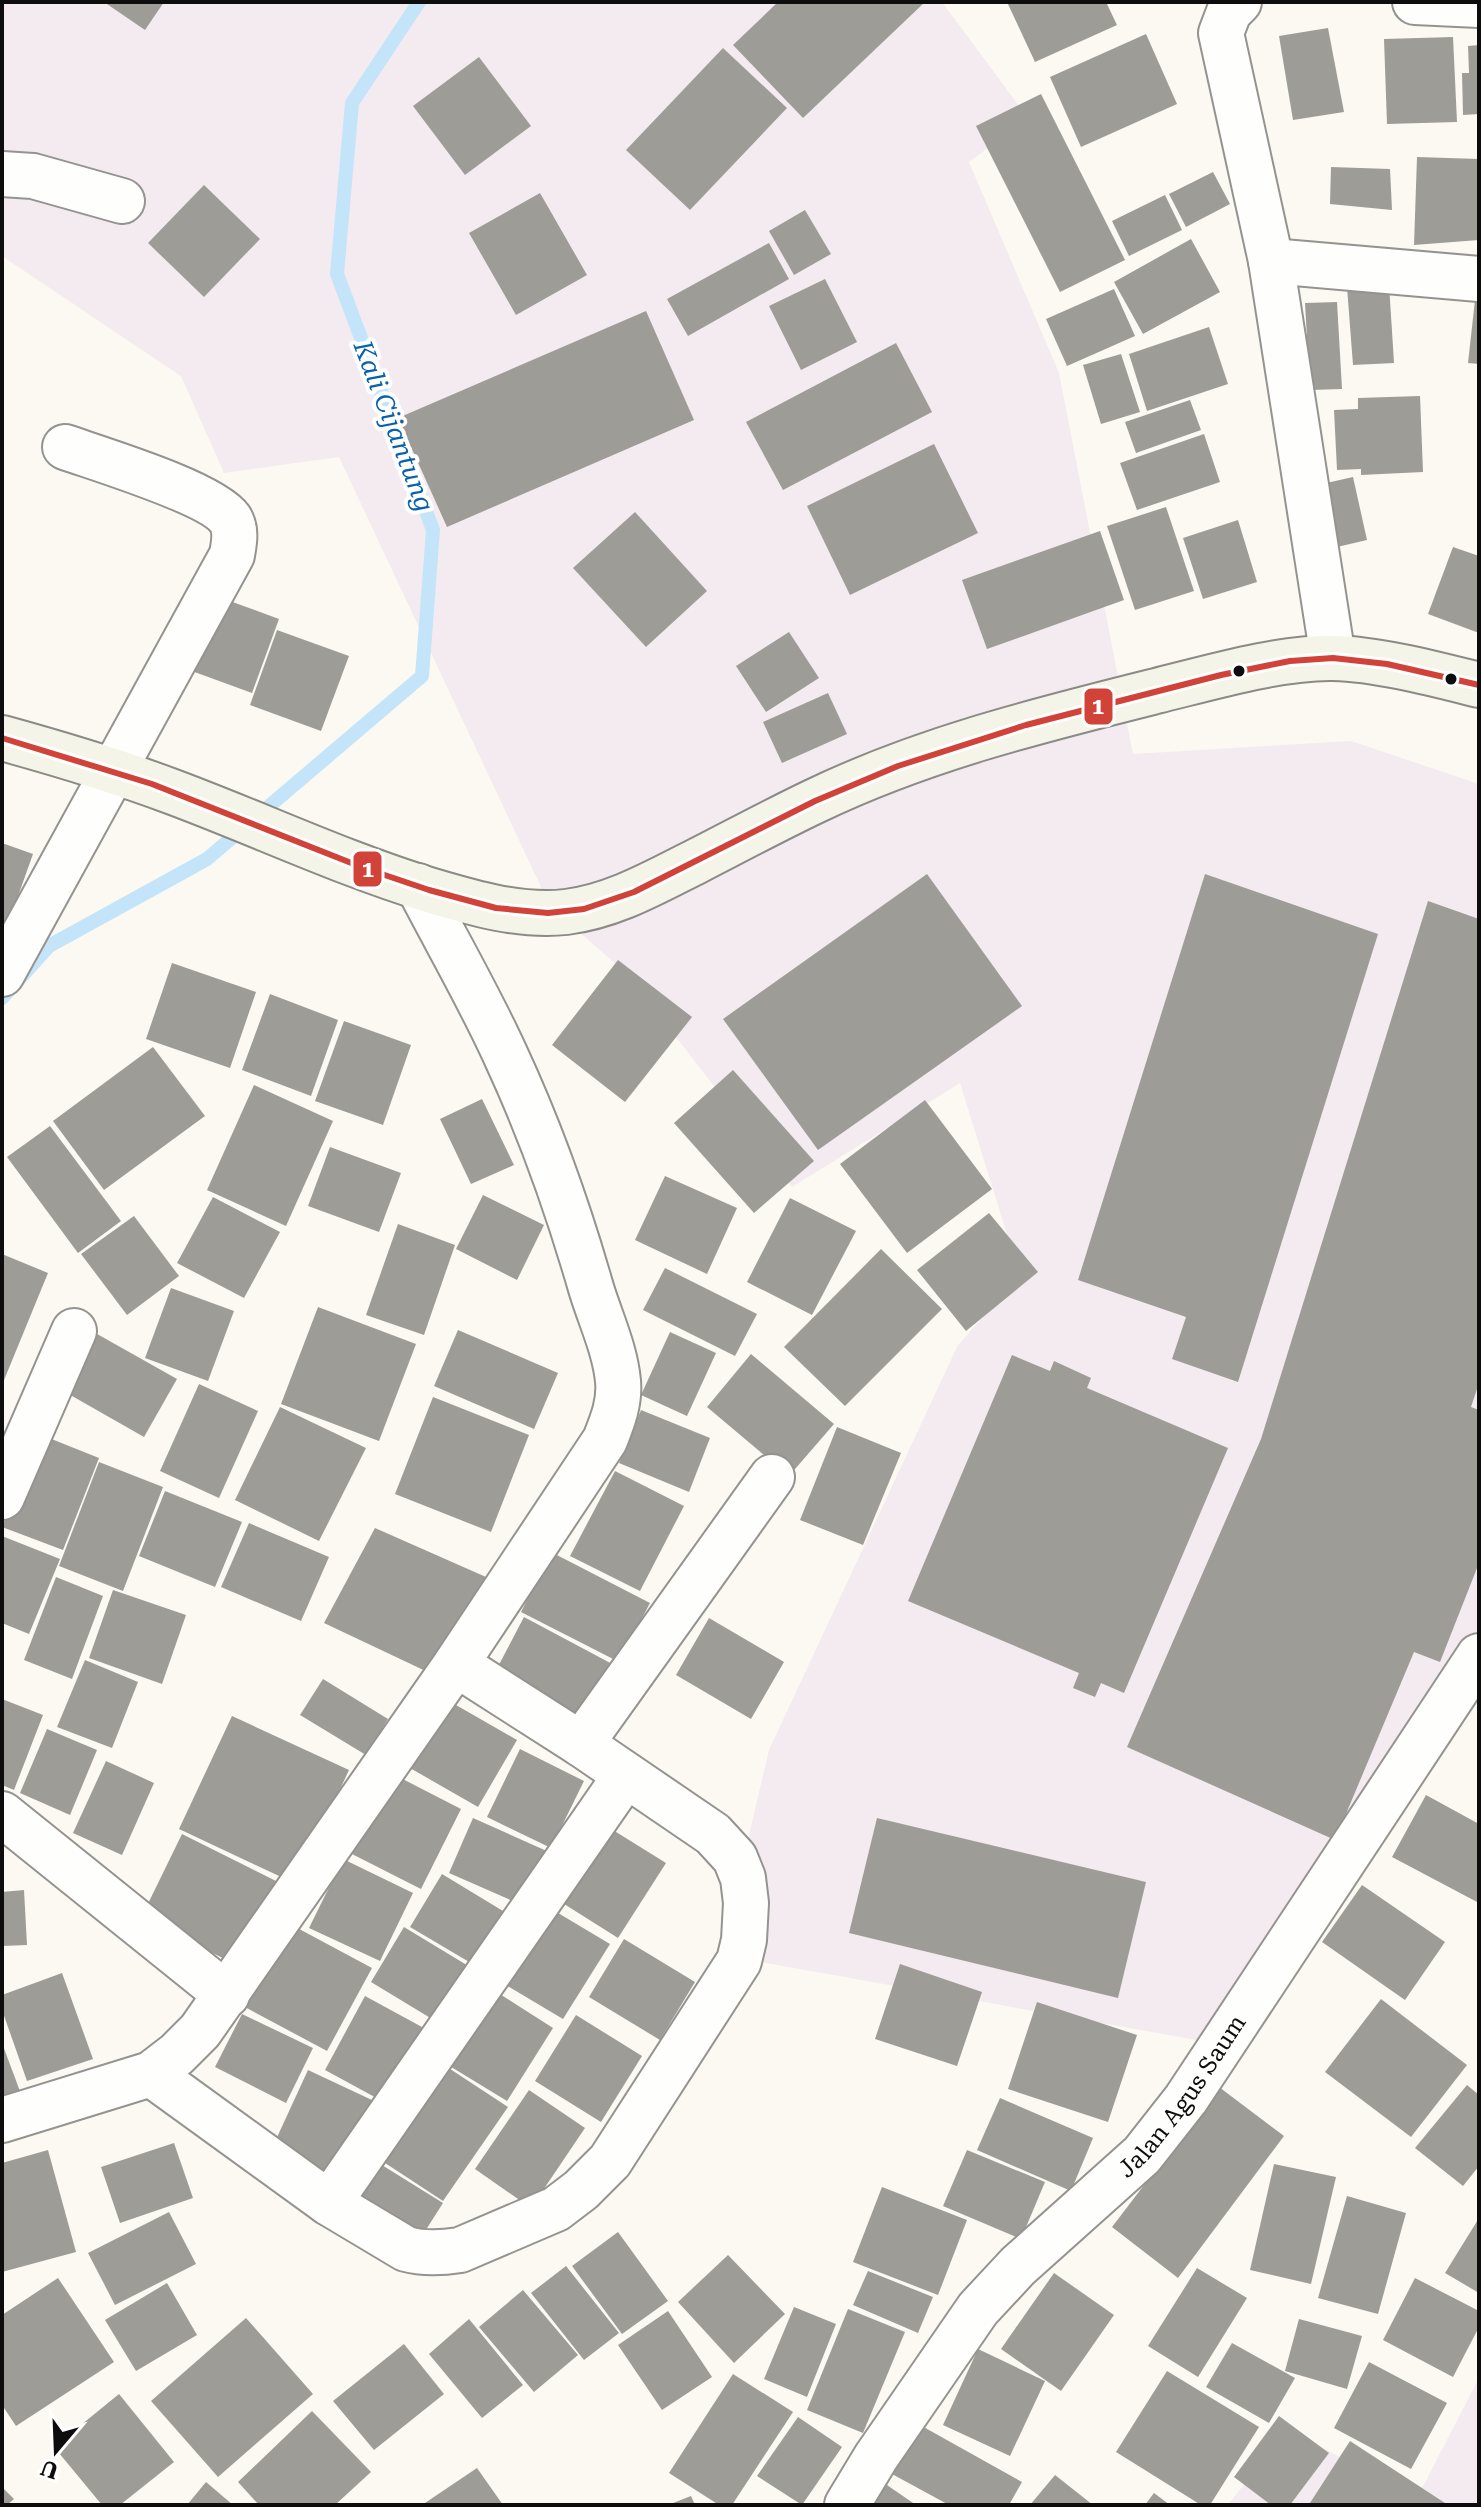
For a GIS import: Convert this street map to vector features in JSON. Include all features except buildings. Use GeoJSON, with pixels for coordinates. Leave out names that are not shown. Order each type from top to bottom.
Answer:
{"type":"FeatureCollection","features":[{"type":"Feature","properties":{"kind":"main road"},"geometry":{"type":"LineString","coordinates":[[2,738],[171,791],[372,872],[479,905],[513,911],[568,912],[622,898],[649,886],[817,800],[897,764],[1048,718],[1192,682],[1284,663],[1333,658],[1479,685]]}},
{"type":"Feature","properties":{"kind":"street"},"geometry":{"type":"LineString","coordinates":[[1239,2],[1229,12],[1221,33],[1271,261],[1333,658]]}},
{"type":"Feature","properties":{"kind":"street"},"geometry":{"type":"LineString","coordinates":[[1415,2],[1479,5]]}},
{"type":"Feature","properties":{"kind":"street"},"geometry":{"type":"LineString","coordinates":[[2,174],[33,176],[122,201]]}},
{"type":"Feature","properties":{"kind":"street"},"geometry":{"type":"LineString","coordinates":[[1271,261],[1479,279]]}},
{"type":"Feature","properties":{"kind":"street"},"geometry":{"type":"LineString","coordinates":[[2,974],[232,555],[236,534],[229,518],[207,500],[65,447]]}},
{"type":"Feature","properties":{"kind":"street"},"geometry":{"type":"LineString","coordinates":[[2,2120],[151,2074],[177,2054],[227,1995],[456,1664],[605,1440],[618,1398],[618,1379],[573,1224],[505,1053],[418,886]]}},
{"type":"Feature","properties":{"kind":"street"},"geometry":{"type":"LineString","coordinates":[[2,1497],[74,1331]]}},
{"type":"Feature","properties":{"kind":"street"},"geometry":{"type":"LineString","coordinates":[[581,1744],[772,1477]]}},
{"type":"Feature","properties":{"kind":"street","name":"Jalan Agus Saum"},"geometry":{"type":"LineString","coordinates":[[847,2505],[884,2445],[978,2309],[1018,2266],[1142,2155],[1186,2099],[1479,1656]]}},
{"type":"Feature","properties":{"kind":"street"},"geometry":{"type":"LineString","coordinates":[[151,2074],[329,2203],[406,2249],[444,2253],[471,2246],[556,2209],[581,2190],[610,2161],[739,1961],[745,1921],[743,1878],[735,1858],[713,1834],[456,1664]]}},
{"type":"Feature","properties":{"kind":"street"},"geometry":{"type":"LineString","coordinates":[[329,2203],[626,1775]]}},
{"type":"Feature","properties":{"kind":"street"},"geometry":{"type":"LineString","coordinates":[[2,1814],[227,1995]]}},
{"type":"Feature","properties":{"kind":"shaded area"},"geometry":{"type":"Polygon","coordinates":[[[2,2],[942,2],[1028,118],[969,162],[1059,373],[1133,754],[1351,741],[1479,784],[1479,1629],[1347,1816],[1202,2041],[721,1955],[769,1750],[958,1345],[1020,1276],[960,1083],[792,1187],[628,975],[550,906],[339,457],[224,473],[181,376],[2,256],[2,2]]]}},
{"type":"Feature","properties":{"kind":"shaded area"},"geometry":{"type":"Polygon","coordinates":[[[1479,2378],[1479,2505],[1228,2505],[1287,2429],[1417,2498],[1479,2378]]]}},
{"type":"Feature","properties":{"kind":"waterway","name":"Kali Cijantung"},"geometry":{"type":"LineString","coordinates":[[2,998],[49,946],[207,859],[422,676],[433,530],[337,274],[352,103],[419,2]]}},
{"type":"Feature","properties":{"kind":"transit line","name":"1"},"geometry":{"type":"LineString","coordinates":[[2,738],[152,784],[364,868],[429,890],[496,908],[548,913],[584,909],[634,892],[815,801],[898,766],[1026,725],[1221,675],[1290,661],[1333,658],[1387,664],[1479,685]]}}]}
